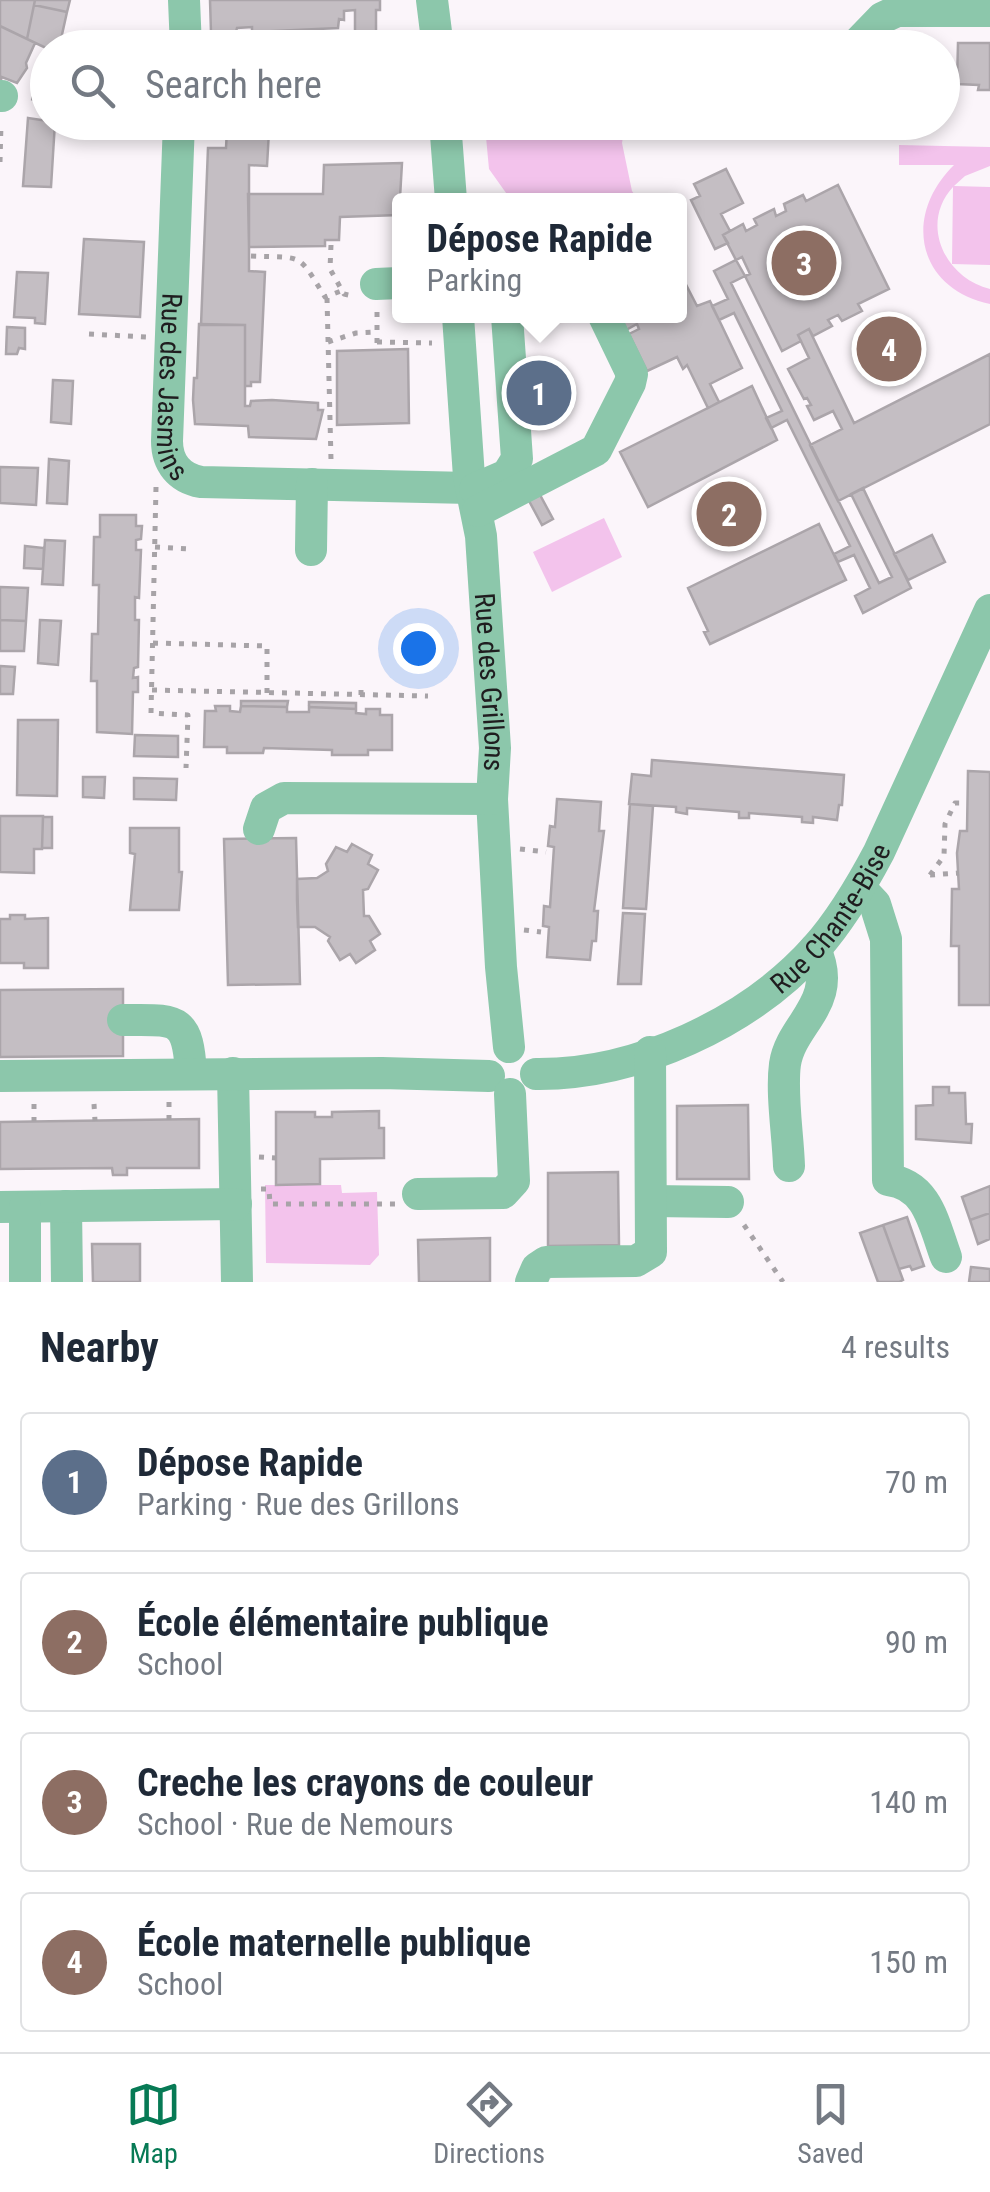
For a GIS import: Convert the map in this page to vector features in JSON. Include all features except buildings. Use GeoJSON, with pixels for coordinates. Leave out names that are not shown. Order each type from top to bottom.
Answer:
{"type":"FeatureCollection","features":[{"type":"Feature","properties":{"kind":"street"},"geometry":{"type":"LineString","coordinates":[[184,0],[185,30]]}},
{"type":"Feature","properties":{"kind":"street"},"geometry":{"type":"LineString","coordinates":[[432,0],[436,30]]}},
{"type":"Feature","properties":{"kind":"street"},"geometry":{"type":"LineString","coordinates":[[870,30],[882,18],[897,11],[990,12]]}},
{"type":"Feature","properties":{"kind":"street","name":"Rue des Jasmins"},"geometry":{"type":"LineString","coordinates":[[178,140],[167,451],[176,470],[201,482],[322,484],[473,497]]}},
{"type":"Feature","properties":{"kind":"street"},"geometry":{"type":"LineString","coordinates":[[446,140],[450,193]]}},
{"type":"Feature","properties":{"kind":"street"},"geometry":{"type":"LineString","coordinates":[[473,497],[506,475],[517,459],[507,323]]}},
{"type":"Feature","properties":{"kind":"street"},"geometry":{"type":"LineString","coordinates":[[473,497],[600,446],[632,374],[607,323]]}},
{"type":"Feature","properties":{"kind":"street","name":"Rue des Grillons"},"geometry":{"type":"LineString","coordinates":[[459,329],[495,748],[492,799],[509,1047]]}},
{"type":"Feature","properties":{"kind":"street"},"geometry":{"type":"LineString","coordinates":[[310,550],[322,484]]}},
{"type":"Feature","properties":{"kind":"street","name":"Rue Chante-Bise"},"geometry":{"type":"LineString","coordinates":[[536,1074],[570,1074],[689,1039],[743,1009],[815,950],[860,888],[990,610]]}},
{"type":"Feature","properties":{"kind":"street"},"geometry":{"type":"LineString","coordinates":[[259,829],[266,808],[284,798],[492,799]]}},
{"type":"Feature","properties":{"kind":"street"},"geometry":{"type":"LineString","coordinates":[[860,888],[875,904],[886,938],[888,1180],[900,1181],[926,1202],[946,1257]]}},
{"type":"Feature","properties":{"kind":"street"},"geometry":{"type":"LineString","coordinates":[[788,1166],[785,1064],[811,1017],[818,994],[823,972],[815,950]]}},
{"type":"Feature","properties":{"kind":"street"},"geometry":{"type":"LineString","coordinates":[[123,1020],[167,1020],[181,1028],[190,1042],[191,1074]]}},
{"type":"Feature","properties":{"kind":"street"},"geometry":{"type":"LineString","coordinates":[[0,1076],[233,1073],[500,1085],[530,1087],[536,1066],[527,1052],[509,1047],[491,1059],[500,1085],[514,1182],[510,1189],[503,1193],[418,1194]]}},
{"type":"Feature","properties":{"kind":"street"},"geometry":{"type":"LineString","coordinates":[[531,1282],[537,1268],[546,1262],[636,1262],[648,1256],[653,1246],[650,1052]]}},
{"type":"Feature","properties":{"kind":"street"},"geometry":{"type":"LineString","coordinates":[[233,1073],[237,1282]]}},
{"type":"Feature","properties":{"kind":"street"},"geometry":{"type":"LineString","coordinates":[[25,1282],[12,1207],[236,1196]]}},
{"type":"Feature","properties":{"kind":"street"},"geometry":{"type":"LineString","coordinates":[[652,1202],[728,1202]]}},
{"type":"Feature","properties":{"kind":"street"},"geometry":{"type":"LineString","coordinates":[[66,1206],[67,1282]]}},
{"type":"Feature","properties":{"kind":"path"},"geometry":{"type":"LineString","coordinates":[[0,162],[1,96]]}},
{"type":"Feature","properties":{"kind":"path"},"geometry":{"type":"LineString","coordinates":[[331,245],[330,269],[341,291],[349,296],[379,288]]}},
{"type":"Feature","properties":{"kind":"path"},"geometry":{"type":"LineString","coordinates":[[251,256],[298,259],[308,266],[328,298],[322,484]]}},
{"type":"Feature","properties":{"kind":"path"},"geometry":{"type":"LineString","coordinates":[[328,298],[341,291]]}},
{"type":"Feature","properties":{"kind":"path"},"geometry":{"type":"LineString","coordinates":[[377,342],[459,329]]}},
{"type":"Feature","properties":{"kind":"path"},"geometry":{"type":"LineString","coordinates":[[328,342],[377,332]]}},
{"type":"Feature","properties":{"kind":"path"},"geometry":{"type":"LineString","coordinates":[[90,334],[171,338]]}},
{"type":"Feature","properties":{"kind":"path"},"geometry":{"type":"LineString","coordinates":[[156,484],[152,714],[188,715],[186,768]]}},
{"type":"Feature","properties":{"kind":"path"},"geometry":{"type":"LineString","coordinates":[[154,547],[191,549]]}},
{"type":"Feature","properties":{"kind":"path"},"geometry":{"type":"LineString","coordinates":[[153,643],[268,646],[267,692]]}},
{"type":"Feature","properties":{"kind":"path"},"geometry":{"type":"LineString","coordinates":[[361,694],[362,683]]}},
{"type":"Feature","properties":{"kind":"path"},"geometry":{"type":"LineString","coordinates":[[152,690],[428,696]]}},
{"type":"Feature","properties":{"kind":"path"},"geometry":{"type":"LineString","coordinates":[[959,874],[930,874],[944,856],[944,824],[955,803],[967,803]]}},
{"type":"Feature","properties":{"kind":"path"},"geometry":{"type":"LineString","coordinates":[[236,1196],[270,1188],[270,1204],[412,1204],[418,1194]]}},
{"type":"Feature","properties":{"kind":"path"},"geometry":{"type":"LineString","coordinates":[[728,1202],[783,1282]]}},
{"type":"Feature","properties":{"kind":"shaded area"},"geometry":{"type":"Polygon","coordinates":[[[486,140],[622,140],[633,193],[506,193],[489,169],[486,140]]]}},
{"type":"Feature","properties":{"kind":"shaded area"},"geometry":{"type":"Polygon","coordinates":[[[899,145],[990,147],[990,166],[965,176],[954,186],[990,187],[990,265],[952,264],[953,187],[938,217],[938,233],[942,248],[950,262],[960,274],[990,289],[990,304],[946,283],[925,247],[923,227],[928,206],[954,165],[899,165],[899,145]]]}},
{"type":"Feature","properties":{"kind":"shaded area"},"geometry":{"type":"Polygon","coordinates":[[[604,518],[622,557],[552,592],[533,552],[604,518]]]}},
{"type":"Feature","properties":{"kind":"shaded area"},"geometry":{"type":"Polygon","coordinates":[[[265,1185],[341,1185],[342,1193],[377,1192],[379,1255],[370,1265],[266,1263],[265,1185]]]}},
{"type":"Feature","properties":{"kind":"place","name":"Creche les crayons de couleur"},"geometry":{"type":"Point","coordinates":[804,263]}},
{"type":"Feature","properties":{"kind":"place","name":"École maternelle publique"},"geometry":{"type":"Point","coordinates":[889,349]}},
{"type":"Feature","properties":{"kind":"place","name":"Dépose Rapide"},"geometry":{"type":"Point","coordinates":[539,393]}},
{"type":"Feature","properties":{"kind":"place","name":"École élémentaire publique"},"geometry":{"type":"Point","coordinates":[729,514]}}]}
